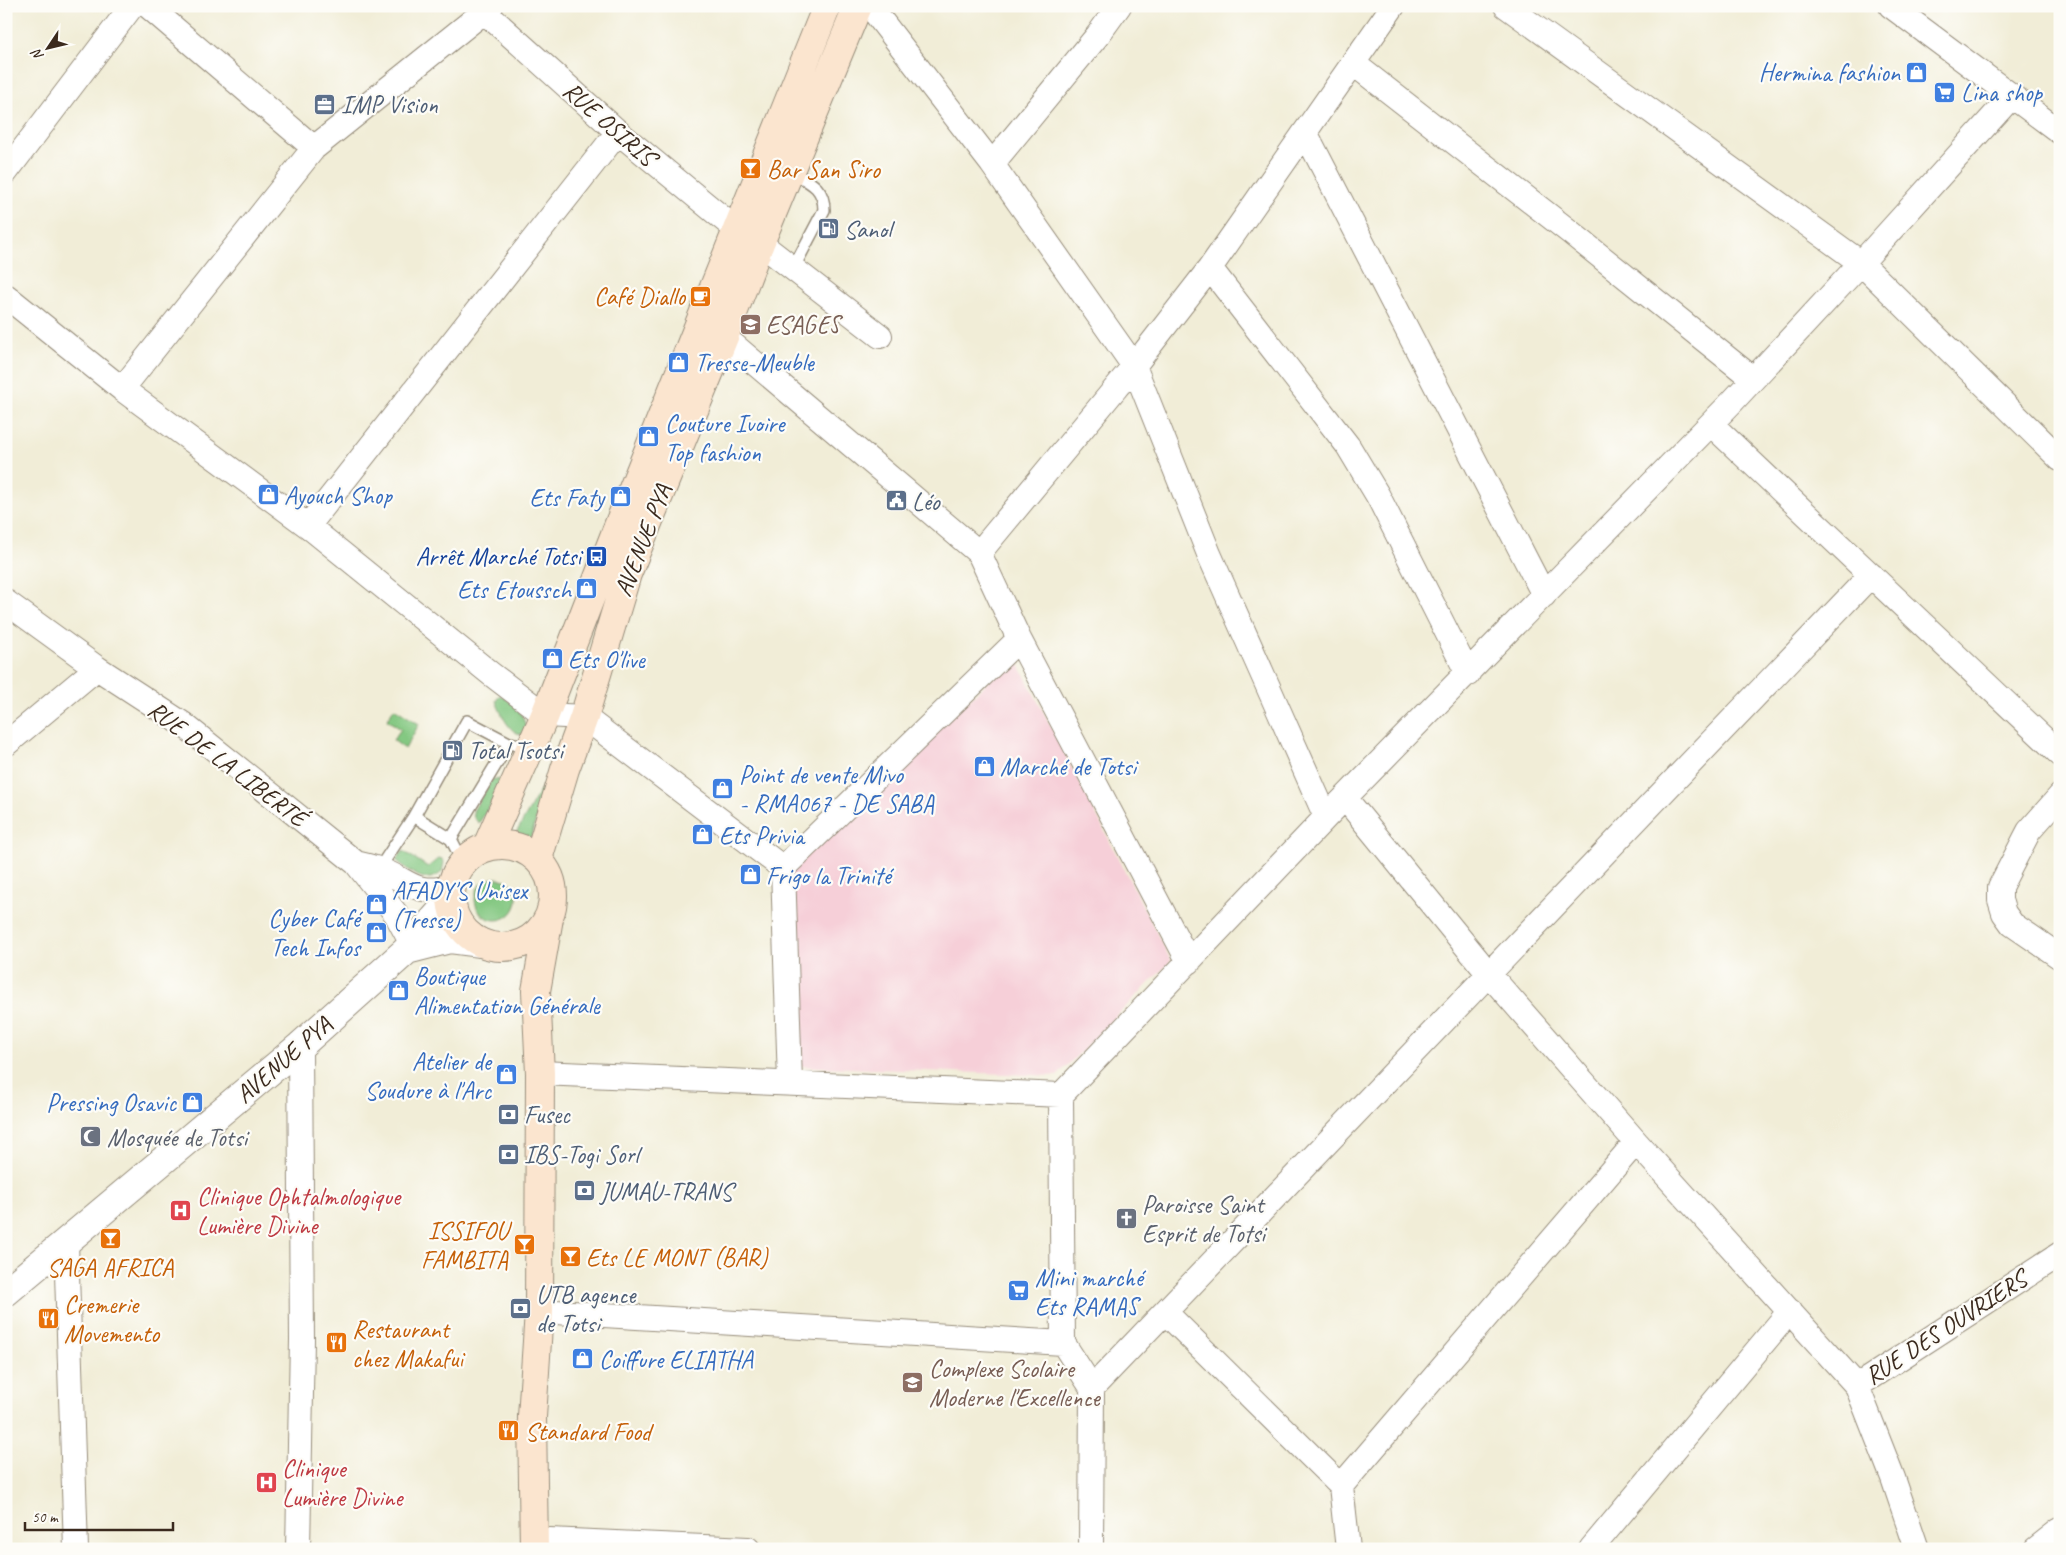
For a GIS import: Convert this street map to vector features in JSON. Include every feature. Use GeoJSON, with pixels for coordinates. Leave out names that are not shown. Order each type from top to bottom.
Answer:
{"type":"FeatureCollection","features":[{"type":"Feature","properties":{"kind":"main road","name":"AVENUE PYA"},"geometry":{"type":"LineString","coordinates":[[778,166],[828,6]]}},
{"type":"Feature","properties":{"kind":"main road","name":"AVENUE PYA"},"geometry":{"type":"LineString","coordinates":[[487,846],[511,797],[520,745],[545,715],[622,516],[749,237],[778,166],[858,6]]}},
{"type":"Feature","properties":{"kind":"main road","name":"AVENUE PYA"},"geometry":{"type":"LineString","coordinates":[[538,859],[565,769],[584,717],[627,574],[724,337],[749,237]]}},
{"type":"Feature","properties":{"kind":"main road"},"geometry":{"type":"LineString","coordinates":[[544,1546],[544,1418],[535,1357],[539,1311],[540,1072],[536,991],[553,903],[553,887],[548,872],[538,859],[523,849],[505,844],[487,846],[473,852],[457,850],[451,894],[455,918],[466,933],[481,943],[502,948],[517,946],[530,940],[541,930],[549,918]]}},
{"type":"Feature","properties":{"kind":"main road"},"geometry":{"type":"LineString","coordinates":[[517,946],[536,991]]}},
{"type":"Feature","properties":{"kind":"street"},"geometry":{"type":"LineString","coordinates":[[6,172],[132,6]]}},
{"type":"Feature","properties":{"kind":"street"},"geometry":{"type":"LineString","coordinates":[[148,6],[314,148]]}},
{"type":"Feature","properties":{"kind":"street"},"geometry":{"type":"LineString","coordinates":[[870,6],[992,164],[1134,366],[1212,562],[1326,817]]}},
{"type":"Feature","properties":{"kind":"street"},"geometry":{"type":"LineString","coordinates":[[992,164],[1098,35],[1119,6]]}},
{"type":"Feature","properties":{"kind":"street"},"geometry":{"type":"LineString","coordinates":[[978,553],[1134,366],[1210,268],[1394,6]]}},
{"type":"Feature","properties":{"kind":"street"},"geometry":{"type":"LineString","coordinates":[[1506,6],[1862,263],[2060,459]]}},
{"type":"Feature","properties":{"kind":"street"},"geometry":{"type":"LineString","coordinates":[[1892,6],[2060,132]]}},
{"type":"Feature","properties":{"kind":"street"},"geometry":{"type":"LineString","coordinates":[[122,389],[314,148],[485,8]]}},
{"type":"Feature","properties":{"kind":"street","name":"RUE OSIRIS"},"geometry":{"type":"LineString","coordinates":[[485,8],[618,132],[749,237],[880,336]]}},
{"type":"Feature","properties":{"kind":"street"},"geometry":{"type":"LineString","coordinates":[[1354,64],[1570,232],[1752,378]]}},
{"type":"Feature","properties":{"kind":"street"},"geometry":{"type":"LineString","coordinates":[[1091,1549],[1092,1388],[1063,1343],[1062,1095],[1326,817],[1711,424],[1752,378],[1862,263],[2012,96]]}},
{"type":"Feature","properties":{"kind":"street"},"geometry":{"type":"LineString","coordinates":[[308,526],[618,132]]}},
{"type":"Feature","properties":{"kind":"street"},"geometry":{"type":"LineString","coordinates":[[1305,132],[1544,595]]}},
{"type":"Feature","properties":{"kind":"street"},"geometry":{"type":"LineString","coordinates":[[1210,268],[1363,469],[1468,674]]}},
{"type":"Feature","properties":{"kind":"street"},"geometry":{"type":"LineString","coordinates":[[6,296],[122,389],[308,526],[491,674],[545,715],[584,717],[783,868]]}},
{"type":"Feature","properties":{"kind":"street"},"geometry":{"type":"LineString","coordinates":[[724,337],[978,553],[1019,639],[1189,962]]}},
{"type":"Feature","properties":{"kind":"street"},"geometry":{"type":"LineString","coordinates":[[1711,424],[2060,754]]}},
{"type":"Feature","properties":{"kind":"street"},"geometry":{"type":"LineString","coordinates":[[1092,1388],[1871,575]]}},
{"type":"Feature","properties":{"kind":"street","name":"RUE DE LA LIBERTÉ"},"geometry":{"type":"LineString","coordinates":[[6,602],[97,668],[183,724],[356,863]]}},
{"type":"Feature","properties":{"kind":"street"},"geometry":{"type":"LineString","coordinates":[[790,1082],[783,868],[1019,639]]}},
{"type":"Feature","properties":{"kind":"street"},"geometry":{"type":"LineString","coordinates":[[6,744],[97,668]]}},
{"type":"Feature","properties":{"kind":"street"},"geometry":{"type":"LineString","coordinates":[[2060,796],[2029,831],[2000,886],[2000,900],[2004,913],[2012,924],[2060,957]]}},
{"type":"Feature","properties":{"kind":"street"},"geometry":{"type":"LineString","coordinates":[[1345,798],[1488,973],[1636,1142],[1857,1386],[1893,1478],[1917,1549]]}},
{"type":"Feature","properties":{"kind":"street"},"geometry":{"type":"LineString","coordinates":[[356,863],[379,869],[421,890],[451,894]]}},
{"type":"Feature","properties":{"kind":"street"},"geometry":{"type":"LineString","coordinates":[[356,863],[396,914],[410,947],[450,939],[481,943]]}},
{"type":"Feature","properties":{"kind":"street","name":"AVENUE PYA"},"geometry":{"type":"LineString","coordinates":[[6,1292],[300,1046],[410,947],[451,894]]}},
{"type":"Feature","properties":{"kind":"street"},"geometry":{"type":"LineString","coordinates":[[298,1549],[302,1340],[300,1046]]}},
{"type":"Feature","properties":{"kind":"street"},"geometry":{"type":"LineString","coordinates":[[540,1072],[1062,1095]]}},
{"type":"Feature","properties":{"kind":"street"},"geometry":{"type":"LineString","coordinates":[[1341,1486],[1636,1142]]}},
{"type":"Feature","properties":{"kind":"street"},"geometry":{"type":"LineString","coordinates":[[66,1243],[76,1549]]}},
{"type":"Feature","properties":{"kind":"street","name":"RUE DES OUVRIERS"},"geometry":{"type":"LineString","coordinates":[[1857,1386],[2060,1254]]}},
{"type":"Feature","properties":{"kind":"street"},"geometry":{"type":"LineString","coordinates":[[539,1311],[1063,1343]]}},
{"type":"Feature","properties":{"kind":"street"},"geometry":{"type":"LineString","coordinates":[[1591,1549],[1790,1311]]}},
{"type":"Feature","properties":{"kind":"street"},"geometry":{"type":"LineString","coordinates":[[1165,1312],[1341,1486],[1348,1549]]}},
{"type":"Feature","properties":{"kind":"street"},"geometry":{"type":"LineString","coordinates":[[2036,1549],[2060,1530]]}},
{"type":"Feature","properties":{"kind":"street"},"geometry":{"type":"LineString","coordinates":[[544,1546],[748,1549]]}},
{"type":"Feature","properties":{"kind":"lane"},"geometry":{"type":"LineString","coordinates":[[778,166],[818,188],[824,200],[824,210],[792,269]]}},
{"type":"Feature","properties":{"kind":"lane"},"geometry":{"type":"LineString","coordinates":[[379,869],[414,816],[440,770],[458,749],[467,721],[520,745]]}},
{"type":"Feature","properties":{"kind":"lane"},"geometry":{"type":"LineString","coordinates":[[414,816],[457,850],[479,785],[491,762],[520,745]]}},
{"type":"Feature","properties":{"kind":"lane"},"geometry":{"type":"LineString","coordinates":[[440,770],[452,774]]}},
{"type":"Feature","properties":{"kind":"shaded area","name":"Marché de Totsi"},"geometry":{"type":"Polygon","coordinates":[[[1015,657],[1171,961],[1057,1076],[796,1066],[780,875],[1015,657]]]}},
{"type":"Feature","properties":{"kind":"green space"},"geometry":{"type":"Polygon","coordinates":[[[500,695],[512,703],[522,715],[527,734],[516,732],[507,724],[496,701],[500,695]]]}},
{"type":"Feature","properties":{"kind":"green space"},"geometry":{"type":"Polygon","coordinates":[[[394,708],[419,724],[405,749],[393,740],[401,729],[387,720],[394,708]]]}},
{"type":"Feature","properties":{"kind":"green space"},"geometry":{"type":"Polygon","coordinates":[[[492,779],[506,780],[479,823],[474,818],[473,811],[492,779]]]}},
{"type":"Feature","properties":{"kind":"green space"},"geometry":{"type":"Polygon","coordinates":[[[545,782],[531,837],[517,835],[516,833],[545,782]]]}},
{"type":"Feature","properties":{"kind":"green space"},"geometry":{"type":"Polygon","coordinates":[[[403,851],[428,867],[439,858],[442,859],[444,862],[442,872],[430,878],[418,876],[396,860],[403,851]]]}},
{"type":"Feature","properties":{"kind":"green space"},"geometry":{"type":"Polygon","coordinates":[[[500,878],[508,881],[514,887],[517,899],[514,911],[508,917],[492,920],[484,917],[478,911],[475,895],[478,887],[484,881],[500,878]]]}},
{"type":"Feature","properties":{"kind":"place","name":"Hermina fashion"},"geometry":{"type":"Point","coordinates":[1916,72]}},
{"type":"Feature","properties":{"kind":"place","name":"Lina shop"},"geometry":{"type":"Point","coordinates":[1945,92]}},
{"type":"Feature","properties":{"kind":"place","name":"IMP Vision"},"geometry":{"type":"Point","coordinates":[325,104]}},
{"type":"Feature","properties":{"kind":"place","name":"Bar San Siro"},"geometry":{"type":"Point","coordinates":[751,169]}},
{"type":"Feature","properties":{"kind":"place","name":"Sanol"},"geometry":{"type":"Point","coordinates":[828,229]}},
{"type":"Feature","properties":{"kind":"place","name":"Café Diallo"},"geometry":{"type":"Point","coordinates":[701,296]}},
{"type":"Feature","properties":{"kind":"place","name":"ESAGES"},"geometry":{"type":"Point","coordinates":[750,324]}},
{"type":"Feature","properties":{"kind":"place","name":"Tresse-Meuble"},"geometry":{"type":"Point","coordinates":[679,362]}},
{"type":"Feature","properties":{"kind":"place","name":"Couture Ivoire Top fashion"},"geometry":{"type":"Point","coordinates":[649,437]}},
{"type":"Feature","properties":{"kind":"place","name":"Ayouch Shop"},"geometry":{"type":"Point","coordinates":[268,495]}},
{"type":"Feature","properties":{"kind":"place","name":"Ets Faty"},"geometry":{"type":"Point","coordinates":[620,497]}},
{"type":"Feature","properties":{"kind":"place","name":"Léo"},"geometry":{"type":"Point","coordinates":[896,501]}},
{"type":"Feature","properties":{"kind":"place","name":"Arrêt Marché Totsi"},"geometry":{"type":"Point","coordinates":[597,556]}},
{"type":"Feature","properties":{"kind":"place","name":"Ets Etoussch"},"geometry":{"type":"Point","coordinates":[587,589]}},
{"type":"Feature","properties":{"kind":"place","name":"Ets O'live"},"geometry":{"type":"Point","coordinates":[552,659]}},
{"type":"Feature","properties":{"kind":"place","name":"Total Tsotsi"},"geometry":{"type":"Point","coordinates":[452,750]}},
{"type":"Feature","properties":{"kind":"place","name":"Marché de Totsi"},"geometry":{"type":"Point","coordinates":[984,766]}},
{"type":"Feature","properties":{"kind":"place","name":"Point de vente Mivo - RMA067 - DE SABA"},"geometry":{"type":"Point","coordinates":[723,788]}},
{"type":"Feature","properties":{"kind":"place","name":"Ets Privia"},"geometry":{"type":"Point","coordinates":[703,835]}},
{"type":"Feature","properties":{"kind":"place","name":"Frigo la Trinité"},"geometry":{"type":"Point","coordinates":[750,875]}},
{"type":"Feature","properties":{"kind":"place","name":"AFADY'S Unisex (Tresse)"},"geometry":{"type":"Point","coordinates":[376,904]}},
{"type":"Feature","properties":{"kind":"place","name":"Cyber Café Tech Infos"},"geometry":{"type":"Point","coordinates":[376,932]}},
{"type":"Feature","properties":{"kind":"place","name":"Boutique Alimentation Générale"},"geometry":{"type":"Point","coordinates":[398,990]}},
{"type":"Feature","properties":{"kind":"place","name":"Atelier de Soudure à l'Arc"},"geometry":{"type":"Point","coordinates":[507,1075]}},
{"type":"Feature","properties":{"kind":"place","name":"Pressing Osavic"},"geometry":{"type":"Point","coordinates":[192,1102]}},
{"type":"Feature","properties":{"kind":"place","name":"Fusec"},"geometry":{"type":"Point","coordinates":[508,1114]}},
{"type":"Feature","properties":{"kind":"place","name":"Mosquée de Totsi"},"geometry":{"type":"Point","coordinates":[91,1137]}},
{"type":"Feature","properties":{"kind":"place","name":"IBS-Togi Sorl"},"geometry":{"type":"Point","coordinates":[508,1154]}},
{"type":"Feature","properties":{"kind":"place","name":"JUMAU-TRANS"},"geometry":{"type":"Point","coordinates":[584,1191]}},
{"type":"Feature","properties":{"kind":"place","name":"Clinique Ophtalmologique Lumière Divine"},"geometry":{"type":"Point","coordinates":[181,1210]}},
{"type":"Feature","properties":{"kind":"place","name":"Paroisse Saint Esprit de Totsi"},"geometry":{"type":"Point","coordinates":[1126,1218]}},
{"type":"Feature","properties":{"kind":"place","name":"SAGA AFRICA"},"geometry":{"type":"Point","coordinates":[110,1238]}},
{"type":"Feature","properties":{"kind":"place","name":"ISSIFOU FAMBITA"},"geometry":{"type":"Point","coordinates":[524,1244]}},
{"type":"Feature","properties":{"kind":"place","name":"Ets LE MONT (BAR)"},"geometry":{"type":"Point","coordinates":[570,1257]}},
{"type":"Feature","properties":{"kind":"place","name":"Mini marché Ets RAMAS"},"geometry":{"type":"Point","coordinates":[1019,1291]}},
{"type":"Feature","properties":{"kind":"place","name":"UTB agence de Totsi"},"geometry":{"type":"Point","coordinates":[520,1308]}},
{"type":"Feature","properties":{"kind":"place","name":"Cremerie Movemento"},"geometry":{"type":"Point","coordinates":[48,1318]}},
{"type":"Feature","properties":{"kind":"place","name":"Restaurant chez Makafui"},"geometry":{"type":"Point","coordinates":[336,1343]}},
{"type":"Feature","properties":{"kind":"place","name":"Coiffure ELIATHA"},"geometry":{"type":"Point","coordinates":[583,1359]}},
{"type":"Feature","properties":{"kind":"place","name":"Complexe Scolaire Moderne l'Excellence"},"geometry":{"type":"Point","coordinates":[913,1382]}},
{"type":"Feature","properties":{"kind":"place","name":"Standard Food"},"geometry":{"type":"Point","coordinates":[509,1431]}},
{"type":"Feature","properties":{"kind":"place","name":"Clinique Lumière Divine"},"geometry":{"type":"Point","coordinates":[266,1482]}}]}
